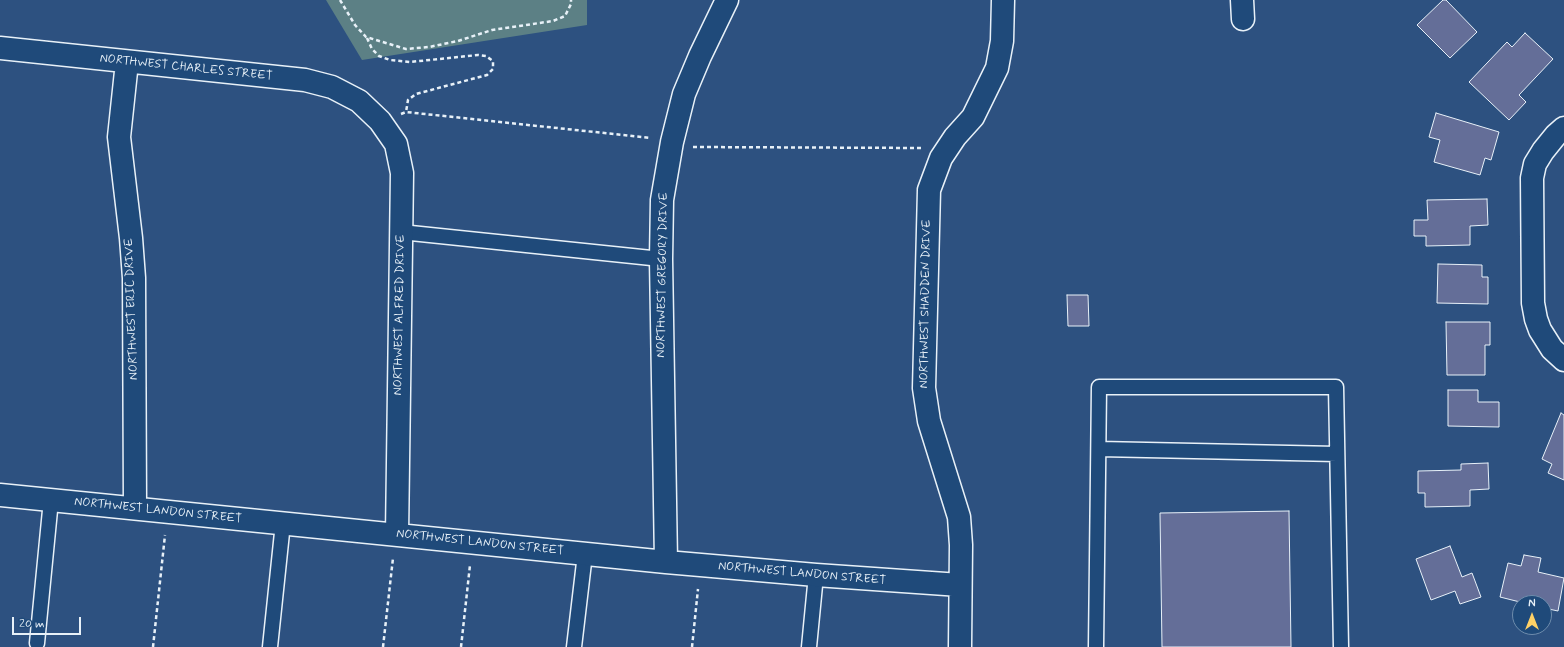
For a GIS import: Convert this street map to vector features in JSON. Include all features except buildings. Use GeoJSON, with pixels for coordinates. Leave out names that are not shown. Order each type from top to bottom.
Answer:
{"type":"FeatureCollection","features":[{"type":"Feature","properties":{"kind":"street","name":"NORTHWEST GREGORY DRIVE"},"geometry":{"type":"LineString","coordinates":[[666,562],[661,259],[662,200],[672,142],[684,94],[700,56],[727,0]]}},
{"type":"Feature","properties":{"kind":"street","name":"NORTHWEST SHADDEN DRIVE"},"geometry":{"type":"LineString","coordinates":[[960,647],[960,517],[929,421],[924,388],[929,190],[941,158],[955,137],[973,116],[997,68],[1002,40],[1003,0]]}},
{"type":"Feature","properties":{"kind":"street","name":"NORTHWEST CHARLES STREET"},"geometry":{"type":"LineString","coordinates":[[0,48],[306,80],[332,87],[359,101],[365,107]]}},
{"type":"Feature","properties":{"kind":"street","name":"NORTHWEST ERIC DRIVE"},"geometry":{"type":"LineString","coordinates":[[127,62],[119,137],[131,238],[134,278],[135,508]]}},
{"type":"Feature","properties":{"kind":"street","name":"NORTHWEST ALFRED DRIVE"},"geometry":{"type":"LineString","coordinates":[[365,107],[380,121],[396,144],[402,173],[397,535]]}},
{"type":"Feature","properties":{"kind":"street"},"geometry":{"type":"LineString","coordinates":[[1564,128],[1543,151],[1535,164],[1532,178],[1533,304],[1540,330],[1552,349],[1564,360]]}},
{"type":"Feature","properties":{"kind":"street","name":"NORTHWEST LANDON STREET"},"geometry":{"type":"LineString","coordinates":[[0,495],[666,562],[816,575],[960,585]]}},
{"type":"Feature","properties":{"kind":"lane"},"geometry":{"type":"LineString","coordinates":[[402,232],[661,259]]}},
{"type":"Feature","properties":{"kind":"lane"},"geometry":{"type":"LineString","coordinates":[[1096,647],[1100,387],[1336,387],[1341,647]]}},
{"type":"Feature","properties":{"kind":"lane"},"geometry":{"type":"LineString","coordinates":[[1099,449],[1337,454]]}},
{"type":"Feature","properties":{"kind":"lane"},"geometry":{"type":"LineString","coordinates":[[37,643],[51,500]]}},
{"type":"Feature","properties":{"kind":"lane"},"geometry":{"type":"LineString","coordinates":[[270,647],[284,524]]}},
{"type":"Feature","properties":{"kind":"lane"},"geometry":{"type":"LineString","coordinates":[[574,647],[585,554]]}},
{"type":"Feature","properties":{"kind":"lane"},"geometry":{"type":"LineString","coordinates":[[809,647],[816,575]]}},
{"type":"Feature","properties":{"kind":"path"},"geometry":{"type":"LineString","coordinates":[[340,0],[355,25],[366,38],[372,49],[379,56],[390,60],[410,62],[478,55],[486,56],[493,61],[493,69],[487,75],[416,94],[408,100],[406,112]]}},
{"type":"Feature","properties":{"kind":"path"},"geometry":{"type":"LineString","coordinates":[[366,38],[406,49],[429,47],[458,41],[492,30],[553,21],[564,16],[572,0]]}},
{"type":"Feature","properties":{"kind":"path"},"geometry":{"type":"LineString","coordinates":[[401,114],[406,112],[657,139]]}},
{"type":"Feature","properties":{"kind":"path"},"geometry":{"type":"LineString","coordinates":[[687,145],[694,147],[921,148],[924,150]]}},
{"type":"Feature","properties":{"kind":"path"},"geometry":{"type":"LineString","coordinates":[[153,647],[165,534]]}},
{"type":"Feature","properties":{"kind":"path"},"geometry":{"type":"LineString","coordinates":[[383,647],[392,558]]}},
{"type":"Feature","properties":{"kind":"path"},"geometry":{"type":"LineString","coordinates":[[461,647],[470,565]]}},
{"type":"Feature","properties":{"kind":"path"},"geometry":{"type":"LineString","coordinates":[[692,647],[698,589]]}},
{"type":"Feature","properties":{"kind":"green space"},"geometry":{"type":"Polygon","coordinates":[[[326,0],[587,0],[587,25],[362,60],[326,0]]]}}]}
